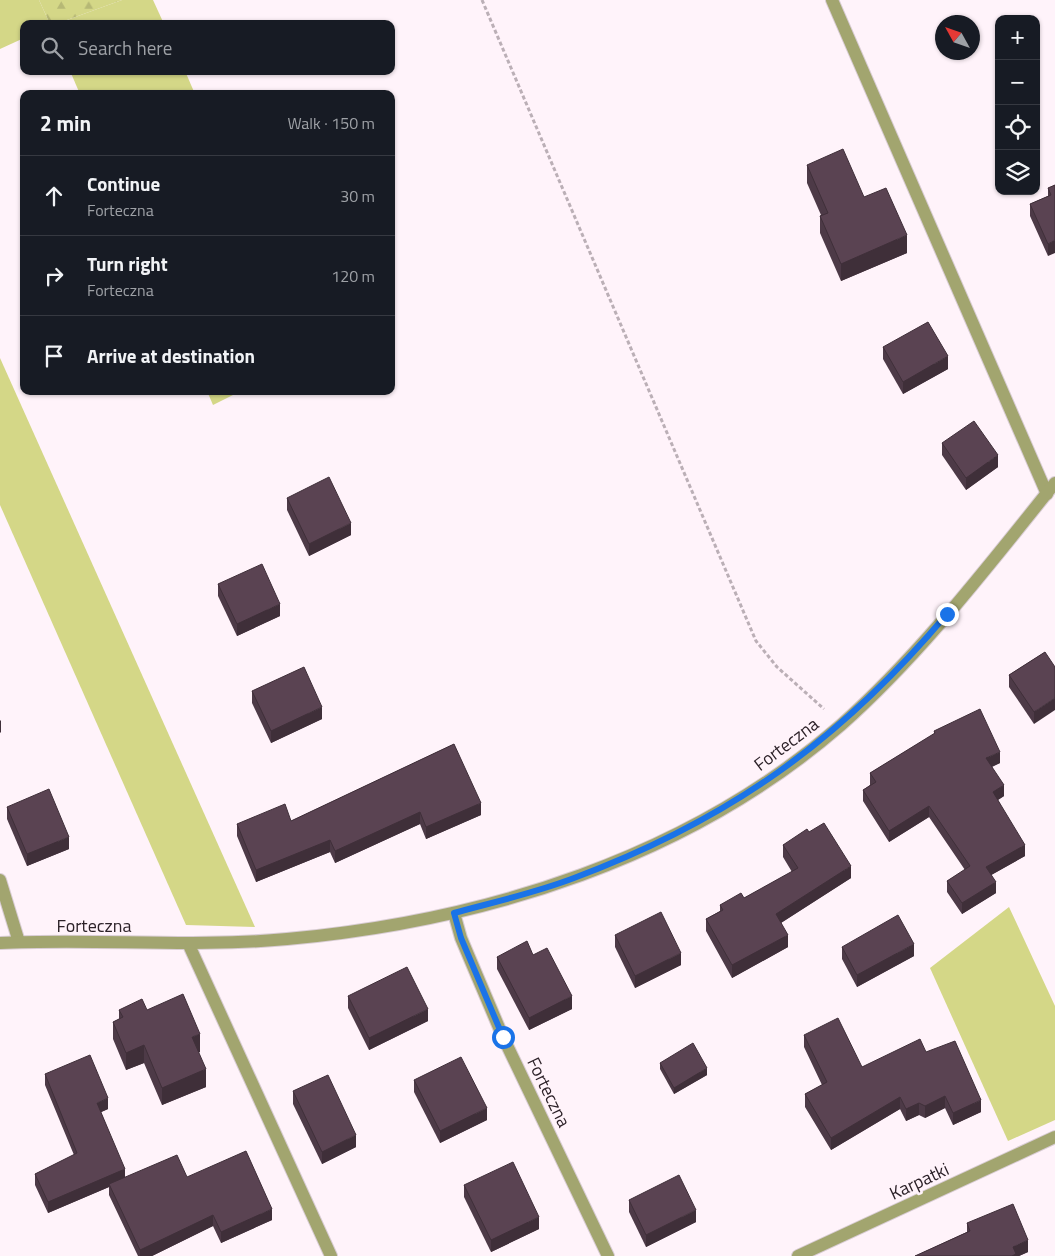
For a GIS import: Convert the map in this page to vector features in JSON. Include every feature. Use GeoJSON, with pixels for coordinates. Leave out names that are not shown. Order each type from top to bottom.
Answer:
{"type":"FeatureCollection","features":[{"type":"Feature","properties":{"kind":"street"},"geometry":{"type":"LineString","coordinates":[[832,0],[1047,494]]}},
{"type":"Feature","properties":{"kind":"street","name":"Forteczna"},"geometry":{"type":"LineString","coordinates":[[0,944],[19,942],[188,943],[286,939],[434,918],[573,878],[667,839],[727,807],[786,768],[841,724],[929,635],[1055,483]]}},
{"type":"Feature","properties":{"kind":"street"},"geometry":{"type":"LineString","coordinates":[[0,880],[19,942]]}},
{"type":"Feature","properties":{"kind":"street","name":"Forteczna"},"geometry":{"type":"LineString","coordinates":[[454,913],[461,938],[503,1037],[608,1256]]}},
{"type":"Feature","properties":{"kind":"street"},"geometry":{"type":"LineString","coordinates":[[188,943],[331,1256]]}},
{"type":"Feature","properties":{"kind":"street","name":"Karpatki"},"geometry":{"type":"LineString","coordinates":[[798,1256],[1055,1137]]}},
{"type":"Feature","properties":{"kind":"path"},"geometry":{"type":"LineString","coordinates":[[482,0],[756,640],[778,667],[841,724]]}},
{"type":"Feature","properties":{"kind":"green space"},"geometry":{"type":"Polygon","coordinates":[[[0,0],[39,0],[48,20],[20,20],[20,40],[0,49],[0,0]]]}},
{"type":"Feature","properties":{"kind":"green space"},"geometry":{"type":"Polygon","coordinates":[[[39,0],[122,0],[67,20],[48,20],[39,0]]]}},
{"type":"Feature","properties":{"kind":"green space"},"geometry":{"type":"Polygon","coordinates":[[[122,0],[153,0],[162,20],[67,20],[122,0]]]}},
{"type":"Feature","properties":{"kind":"green space"},"geometry":{"type":"Polygon","coordinates":[[[72,75],[187,75],[193,90],[78,90],[72,75]]]}},
{"type":"Feature","properties":{"kind":"green space"},"geometry":{"type":"Polygon","coordinates":[[[0,358],[255,927],[186,925],[0,505],[0,358]]]}},
{"type":"Feature","properties":{"kind":"green space"},"geometry":{"type":"Polygon","coordinates":[[[209,395],[233,395],[213,405],[209,395]]]}},
{"type":"Feature","properties":{"kind":"green space"},"geometry":{"type":"Polygon","coordinates":[[[1009,907],[1055,1006],[1055,1120],[1008,1141],[930,968],[1009,907]]]}},
{"type":"Feature","properties":{"kind":"building"},"geometry":{"type":"Polygon","coordinates":[[[843,149],[864,197],[886,188],[907,235],[841,264],[820,216],[828,213],[807,165],[843,149]]]}},
{"type":"Feature","properties":{"kind":"building"},"geometry":{"type":"Polygon","coordinates":[[[1055,185],[1055,240],[1048,244],[1030,204],[1051,195],[1048,188],[1055,185]]]}},
{"type":"Feature","properties":{"kind":"building"},"geometry":{"type":"Polygon","coordinates":[[[928,322],[948,356],[903,382],[883,347],[928,322]]]}},
{"type":"Feature","properties":{"kind":"building"},"geometry":{"type":"Polygon","coordinates":[[[974,421],[998,455],[966,478],[942,443],[974,421]]]}},
{"type":"Feature","properties":{"kind":"building"},"geometry":{"type":"Polygon","coordinates":[[[329,477],[351,523],[309,544],[287,498],[329,477]]]}},
{"type":"Feature","properties":{"kind":"building"},"geometry":{"type":"Polygon","coordinates":[[[262,564],[280,604],[237,624],[218,584],[262,564]]]}},
{"type":"Feature","properties":{"kind":"building"},"geometry":{"type":"Polygon","coordinates":[[[1045,652],[1055,667],[1055,698],[1034,712],[1009,675],[1045,652]]]}},
{"type":"Feature","properties":{"kind":"building"},"geometry":{"type":"Polygon","coordinates":[[[304,667],[322,707],[271,731],[252,691],[304,667]]]}},
{"type":"Feature","properties":{"kind":"building"},"geometry":{"type":"Polygon","coordinates":[[[980,709],[1000,752],[986,758],[1004,785],[993,792],[1025,845],[986,867],[996,882],[962,903],[947,881],[970,866],[929,806],[889,831],[863,790],[876,782],[870,773],[935,733],[934,731],[980,709]]]}},
{"type":"Feature","properties":{"kind":"building"},"geometry":{"type":"Polygon","coordinates":[[[454,744],[481,803],[426,827],[420,812],[335,851],[330,840],[256,870],[237,824],[285,804],[291,821],[454,744]]]}},
{"type":"Feature","properties":{"kind":"building"},"geometry":{"type":"Polygon","coordinates":[[[49,789],[69,837],[27,854],[7,807],[49,789]]]}},
{"type":"Feature","properties":{"kind":"building"},"geometry":{"type":"Polygon","coordinates":[[[824,823],[851,866],[776,914],[788,935],[732,965],[706,919],[723,910],[720,905],[741,893],[744,898],[798,868],[783,845],[807,829],[809,832],[824,823]]]}},
{"type":"Feature","properties":{"kind":"building"},"geometry":{"type":"Polygon","coordinates":[[[661,912],[681,953],[635,976],[615,935],[661,912]]]}},
{"type":"Feature","properties":{"kind":"building"},"geometry":{"type":"Polygon","coordinates":[[[898,915],[914,944],[857,975],[842,947],[898,915]]]}},
{"type":"Feature","properties":{"kind":"building"},"geometry":{"type":"Polygon","coordinates":[[[527,941],[533,955],[547,948],[572,996],[529,1018],[497,957],[527,941]]]}},
{"type":"Feature","properties":{"kind":"building"},"geometry":{"type":"Polygon","coordinates":[[[407,967],[428,1009],[369,1038],[348,996],[407,967]]]}},
{"type":"Feature","properties":{"kind":"building"},"geometry":{"type":"Polygon","coordinates":[[[183,994],[200,1034],[192,1037],[206,1069],[162,1088],[144,1045],[126,1053],[113,1022],[123,1017],[119,1010],[142,999],[147,1010],[183,994]]]}},
{"type":"Feature","properties":{"kind":"building"},"geometry":{"type":"Polygon","coordinates":[[[838,1018],[862,1067],[920,1039],[926,1052],[955,1041],[981,1100],[953,1113],[945,1096],[925,1106],[919,1103],[906,1109],[900,1097],[831,1138],[805,1094],[827,1082],[804,1035],[838,1018]]]}},
{"type":"Feature","properties":{"kind":"building"},"geometry":{"type":"Polygon","coordinates":[[[693,1043],[707,1068],[674,1088],[660,1063],[693,1043]]]}},
{"type":"Feature","properties":{"kind":"building"},"geometry":{"type":"Polygon","coordinates":[[[90,1055],[108,1098],[97,1103],[125,1169],[48,1202],[35,1174],[77,1153],[45,1074],[90,1055]]]}},
{"type":"Feature","properties":{"kind":"building"},"geometry":{"type":"Polygon","coordinates":[[[461,1057],[487,1108],[440,1131],[414,1080],[461,1057]]]}},
{"type":"Feature","properties":{"kind":"building"},"geometry":{"type":"Polygon","coordinates":[[[328,1075],[356,1135],[322,1152],[293,1091],[328,1075]]]}},
{"type":"Feature","properties":{"kind":"building"},"geometry":{"type":"Polygon","coordinates":[[[246,1151],[272,1209],[221,1232],[213,1215],[140,1250],[109,1184],[177,1155],[187,1177],[246,1151]]]}},
{"type":"Feature","properties":{"kind":"building"},"geometry":{"type":"Polygon","coordinates":[[[513,1162],[539,1217],[491,1240],[464,1185],[513,1162]]]}},
{"type":"Feature","properties":{"kind":"building"},"geometry":{"type":"Polygon","coordinates":[[[679,1175],[696,1210],[646,1235],[629,1200],[679,1175]]]}},
{"type":"Feature","properties":{"kind":"building"},"geometry":{"type":"Polygon","coordinates":[[[1013,1204],[1028,1240],[1013,1247],[1016,1254],[1012,1256],[915,1256],[970,1231],[967,1223],[1013,1204]]]}},
{"type":"Feature","properties":{"kind":"route"},"geometry":{"type":"LineString","coordinates":[[503,1037],[461,938],[454,913],[573,878],[667,839],[727,807],[786,768],[841,724],[888,679],[947,614]]}}]}
